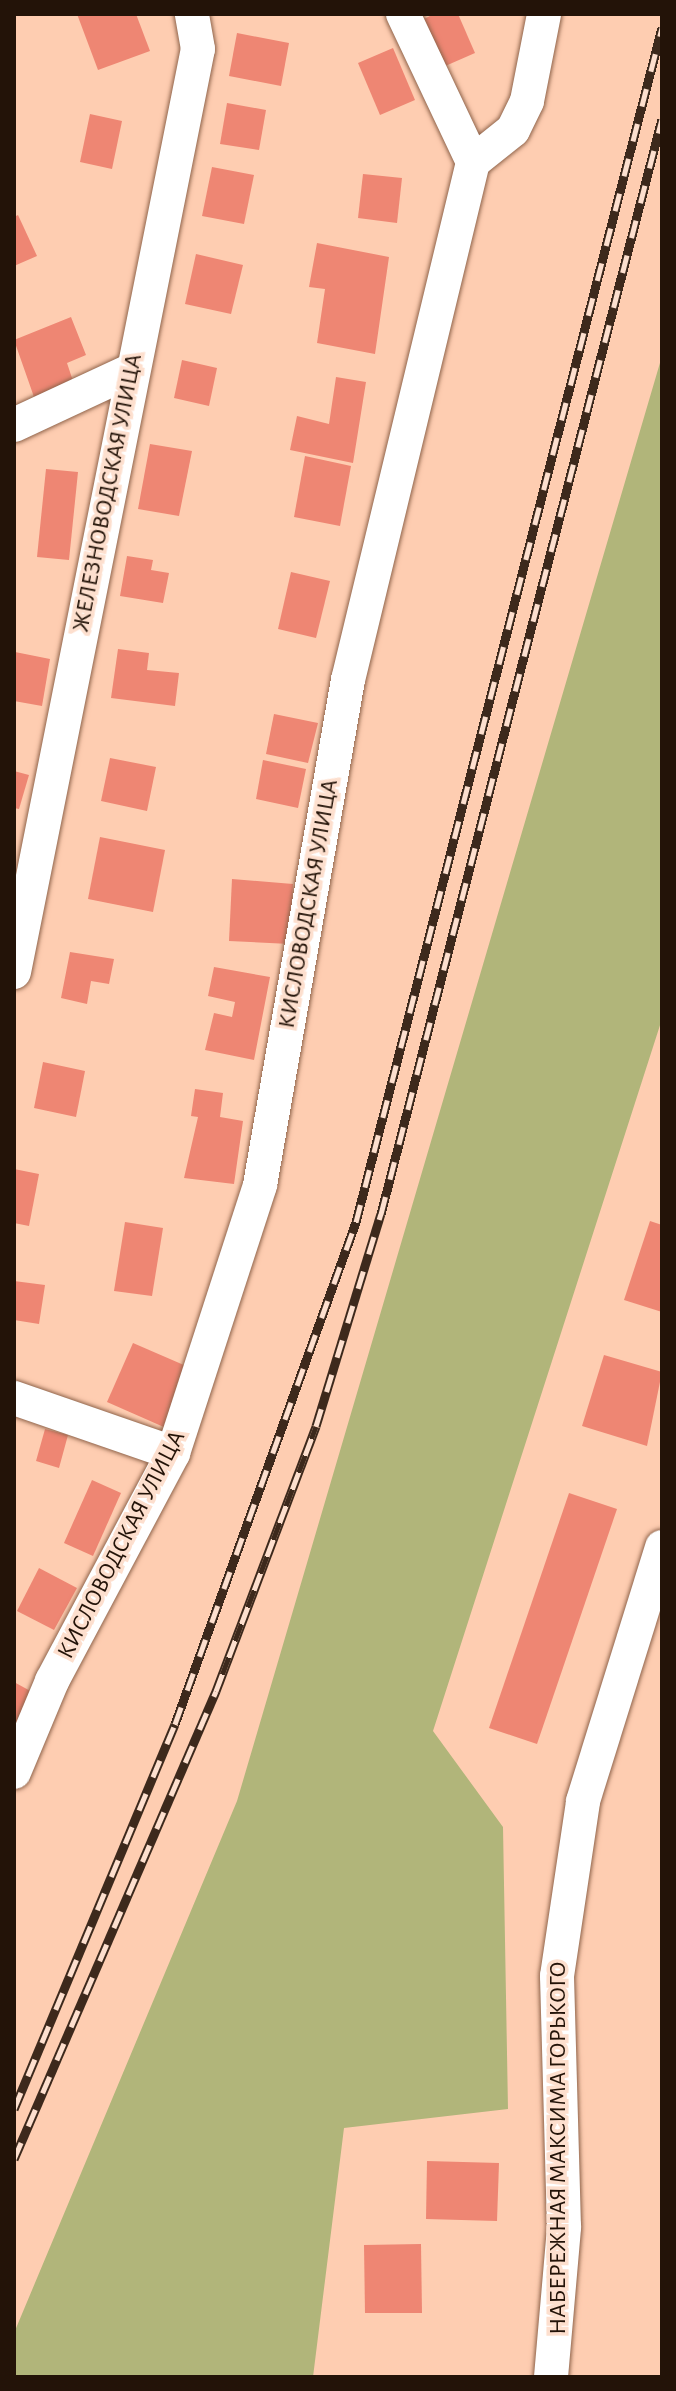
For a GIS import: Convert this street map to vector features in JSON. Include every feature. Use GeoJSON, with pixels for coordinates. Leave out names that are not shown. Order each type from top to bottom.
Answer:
{"type":"FeatureCollection","features":[{"type":"Feature","properties":{"kind":"street","name":"ЖЕЛЕЗНОВОДСКАЯ УЛИЦА"},"geometry":{"type":"LineString","coordinates":[[14,972],[198,49],[192,14]]}},
{"type":"Feature","properties":{"kind":"street"},"geometry":{"type":"LineString","coordinates":[[403,14],[473,162],[513,130],[527,101],[544,14]]}},
{"type":"Feature","properties":{"kind":"street","name":"КИСЛОВОДСКАЯ УЛИЦА"},"geometry":{"type":"LineString","coordinates":[[14,1772],[52,1681],[173,1453],[260,1185],[348,680],[473,162]]}},
{"type":"Feature","properties":{"kind":"street"},"geometry":{"type":"LineString","coordinates":[[16,420],[132,370]]}},
{"type":"Feature","properties":{"kind":"street"},"geometry":{"type":"LineString","coordinates":[[14,1398],[173,1453]]}},
{"type":"Feature","properties":{"kind":"street","name":"НАБЕРЕЖНАЯ МАКСИМА ГОРЬКОГО"},"geometry":{"type":"LineString","coordinates":[[551,2377],[564,2227],[557,1976],[583,1801],[662,1547]]}},
{"type":"Feature","properties":{"kind":"green space"},"geometry":{"type":"Polygon","coordinates":[[[662,356],[662,1019],[433,1731],[503,1827],[508,2109],[344,2128],[313,2377],[14,2377],[14,2333],[237,1801],[662,356]]]}},
{"type":"Feature","properties":{"kind":"building"},"geometry":{"type":"Polygon","coordinates":[[[77,14],[136,14],[150,51],[98,70],[77,14]]]}},
{"type":"Feature","properties":{"kind":"building"},"geometry":{"type":"Polygon","coordinates":[[[434,14],[458,14],[475,53],[443,67],[422,20],[434,14]]]}},
{"type":"Feature","properties":{"kind":"building"},"geometry":{"type":"Polygon","coordinates":[[[237,33],[289,43],[281,86],[229,76],[237,33]]]}},
{"type":"Feature","properties":{"kind":"building"},"geometry":{"type":"Polygon","coordinates":[[[393,48],[415,100],[380,115],[358,63],[393,48]]]}},
{"type":"Feature","properties":{"kind":"building"},"geometry":{"type":"Polygon","coordinates":[[[227,103],[266,110],[259,150],[220,144],[227,103]]]}},
{"type":"Feature","properties":{"kind":"building"},"geometry":{"type":"Polygon","coordinates":[[[90,114],[122,121],[112,169],[80,162],[90,114]]]}},
{"type":"Feature","properties":{"kind":"building"},"geometry":{"type":"Polygon","coordinates":[[[212,167],[254,175],[244,224],[202,216],[212,167]]]}},
{"type":"Feature","properties":{"kind":"building"},"geometry":{"type":"Polygon","coordinates":[[[363,174],[402,178],[397,223],[358,218],[363,174]]]}},
{"type":"Feature","properties":{"kind":"building"},"geometry":{"type":"Polygon","coordinates":[[[18,215],[37,256],[14,266],[14,217],[18,215]]]}},
{"type":"Feature","properties":{"kind":"building"},"geometry":{"type":"Polygon","coordinates":[[[317,243],[389,257],[375,354],[317,343],[325,289],[309,287],[317,243]]]}},
{"type":"Feature","properties":{"kind":"building"},"geometry":{"type":"Polygon","coordinates":[[[196,254],[243,265],[231,314],[185,304],[196,254]]]}},
{"type":"Feature","properties":{"kind":"building"},"geometry":{"type":"Polygon","coordinates":[[[71,317],[86,355],[67,363],[73,381],[34,397],[14,340],[71,317]]]}},
{"type":"Feature","properties":{"kind":"building"},"geometry":{"type":"Polygon","coordinates":[[[182,360],[217,368],[209,406],[174,398],[182,360]]]}},
{"type":"Feature","properties":{"kind":"building"},"geometry":{"type":"Polygon","coordinates":[[[336,377],[366,382],[353,463],[290,450],[297,416],[329,424],[336,377]]]}},
{"type":"Feature","properties":{"kind":"building"},"geometry":{"type":"Polygon","coordinates":[[[150,444],[192,451],[179,516],[138,509],[150,444]]]}},
{"type":"Feature","properties":{"kind":"building"},"geometry":{"type":"Polygon","coordinates":[[[305,456],[351,466],[340,526],[294,517],[305,456]]]}},
{"type":"Feature","properties":{"kind":"building"},"geometry":{"type":"Polygon","coordinates":[[[46,469],[78,472],[69,560],[37,557],[46,469]]]}},
{"type":"Feature","properties":{"kind":"building"},"geometry":{"type":"Polygon","coordinates":[[[127,556],[153,560],[151,570],[169,573],[163,603],[120,596],[127,556]]]}},
{"type":"Feature","properties":{"kind":"building"},"geometry":{"type":"Polygon","coordinates":[[[291,572],[330,581],[316,638],[278,629],[291,572]]]}},
{"type":"Feature","properties":{"kind":"building"},"geometry":{"type":"Polygon","coordinates":[[[118,649],[149,653],[147,670],[179,673],[175,706],[111,698],[118,649]]]}},
{"type":"Feature","properties":{"kind":"building"},"geometry":{"type":"Polygon","coordinates":[[[15,652],[50,659],[42,706],[14,701],[15,652]]]}},
{"type":"Feature","properties":{"kind":"building"},"geometry":{"type":"Polygon","coordinates":[[[274,714],[318,723],[308,763],[266,754],[274,714]]]}},
{"type":"Feature","properties":{"kind":"building"},"geometry":{"type":"Polygon","coordinates":[[[110,758],[156,767],[147,811],[101,801],[110,758]]]}},
{"type":"Feature","properties":{"kind":"building"},"geometry":{"type":"Polygon","coordinates":[[[263,760],[306,769],[298,808],[256,799],[263,760]]]}},
{"type":"Feature","properties":{"kind":"building"},"geometry":{"type":"Polygon","coordinates":[[[14,771],[29,775],[19,809],[14,808],[14,771]]]}},
{"type":"Feature","properties":{"kind":"building"},"geometry":{"type":"Polygon","coordinates":[[[100,837],[165,850],[153,912],[88,899],[100,837]]]}},
{"type":"Feature","properties":{"kind":"building"},"geometry":{"type":"Polygon","coordinates":[[[232,879],[293,884],[290,944],[229,941],[232,879]]]}},
{"type":"Feature","properties":{"kind":"building"},"geometry":{"type":"Polygon","coordinates":[[[70,952],[114,959],[109,984],[91,981],[87,1004],[61,998],[70,952]]]}},
{"type":"Feature","properties":{"kind":"building"},"geometry":{"type":"Polygon","coordinates":[[[214,967],[270,977],[254,1060],[205,1050],[214,1013],[232,1017],[235,1002],[208,996],[214,967]]]}},
{"type":"Feature","properties":{"kind":"building"},"geometry":{"type":"Polygon","coordinates":[[[43,1062],[85,1071],[76,1117],[34,1108],[43,1062]]]}},
{"type":"Feature","properties":{"kind":"building"},"geometry":{"type":"Polygon","coordinates":[[[195,1089],[223,1093],[220,1117],[243,1121],[234,1184],[184,1178],[198,1117],[191,1116],[195,1089]]]}},
{"type":"Feature","properties":{"kind":"building"},"geometry":{"type":"Polygon","coordinates":[[[14,1169],[39,1174],[29,1226],[14,1223],[14,1169]]]}},
{"type":"Feature","properties":{"kind":"building"},"geometry":{"type":"Polygon","coordinates":[[[650,1221],[662,1225],[662,1312],[624,1300],[650,1221]]]}},
{"type":"Feature","properties":{"kind":"building"},"geometry":{"type":"Polygon","coordinates":[[[125,1222],[163,1228],[152,1296],[114,1291],[125,1222]]]}},
{"type":"Feature","properties":{"kind":"building"},"geometry":{"type":"Polygon","coordinates":[[[14,1281],[45,1285],[39,1324],[14,1320],[14,1281]]]}},
{"type":"Feature","properties":{"kind":"building"},"geometry":{"type":"Polygon","coordinates":[[[133,1343],[193,1369],[166,1428],[107,1402],[133,1343]]]}},
{"type":"Feature","properties":{"kind":"building"},"geometry":{"type":"Polygon","coordinates":[[[604,1355],[662,1372],[647,1446],[582,1426],[604,1355]]]}},
{"type":"Feature","properties":{"kind":"building"},"geometry":{"type":"Polygon","coordinates":[[[45,1429],[68,1435],[59,1468],[36,1461],[45,1429]]]}},
{"type":"Feature","properties":{"kind":"building"},"geometry":{"type":"Polygon","coordinates":[[[92,1480],[121,1493],[93,1556],[64,1543],[92,1480]]]}},
{"type":"Feature","properties":{"kind":"building"},"geometry":{"type":"Polygon","coordinates":[[[569,1493],[617,1509],[537,1744],[489,1728],[569,1493]]]}},
{"type":"Feature","properties":{"kind":"building"},"geometry":{"type":"Polygon","coordinates":[[[39,1568],[77,1588],[54,1630],[17,1611],[39,1568]]]}},
{"type":"Feature","properties":{"kind":"building"},"geometry":{"type":"Polygon","coordinates":[[[14,1682],[34,1693],[14,1731],[14,1682]]]}},
{"type":"Feature","properties":{"kind":"building"},"geometry":{"type":"Polygon","coordinates":[[[427,2161],[499,2163],[497,2221],[426,2219],[427,2161]]]}},
{"type":"Feature","properties":{"kind":"building"},"geometry":{"type":"Polygon","coordinates":[[[421,2244],[422,2313],[365,2313],[364,2245],[421,2244]]]}},
{"type":"Feature","properties":{"kind":"railway"},"geometry":{"type":"LineString","coordinates":[[14,2109],[175,1724],[356,1222],[662,28]]}},
{"type":"Feature","properties":{"kind":"railway"},"geometry":{"type":"LineString","coordinates":[[14,2159],[216,1691],[316,1426],[381,1214],[662,119]]}}]}
